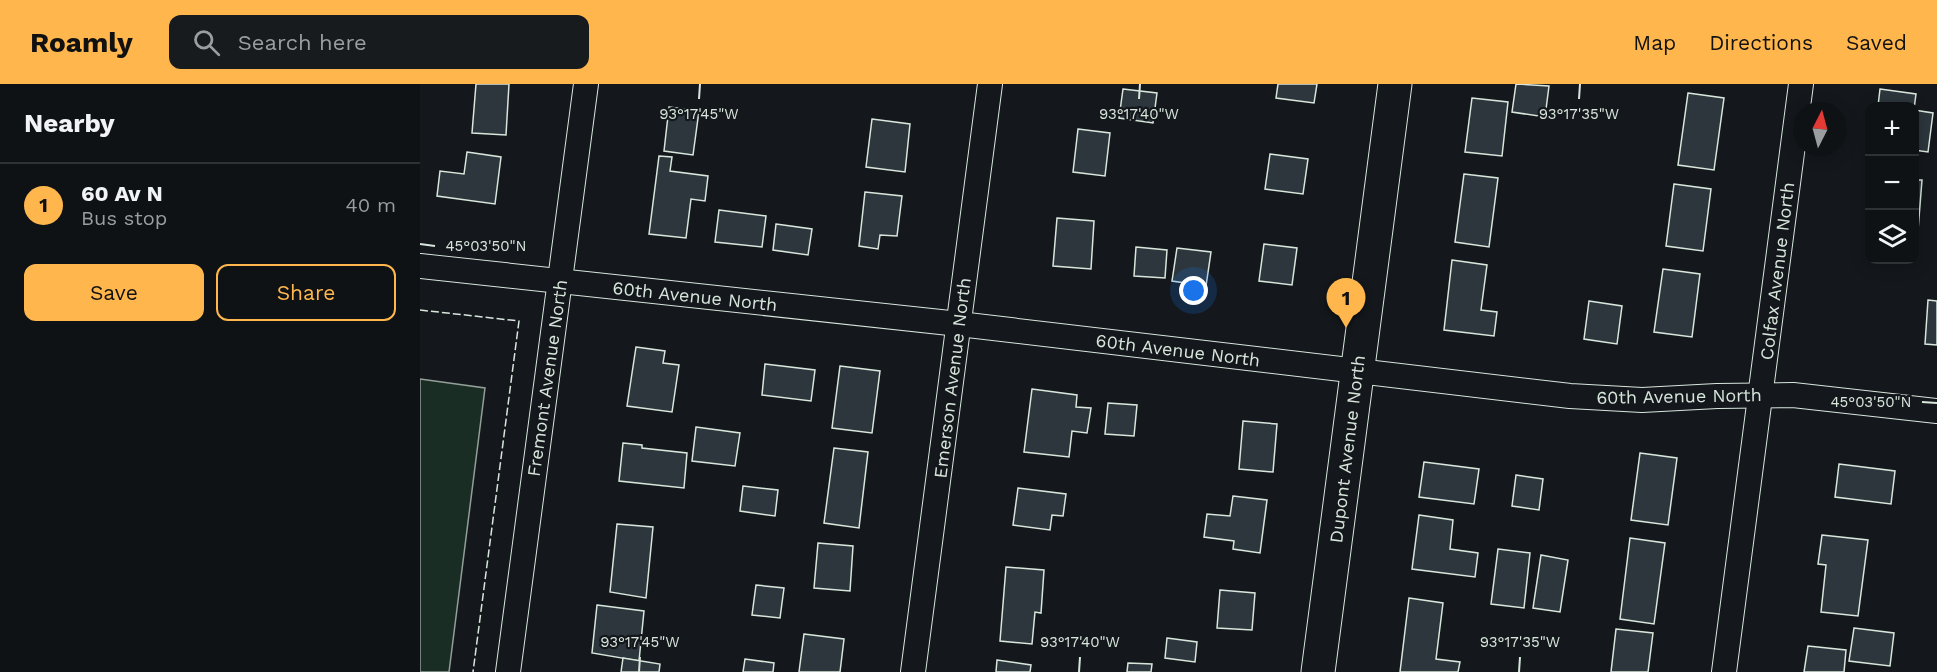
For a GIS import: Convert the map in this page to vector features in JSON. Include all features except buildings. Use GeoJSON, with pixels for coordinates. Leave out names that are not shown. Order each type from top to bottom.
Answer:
{"type":"FeatureCollection","features":[{"type":"Feature","properties":{"kind":"street","name":"Fremont Avenue North"},"geometry":{"type":"LineString","coordinates":[[508,672],[586,84]]}},
{"type":"Feature","properties":{"kind":"street","name":"Emerson Avenue North"},"geometry":{"type":"LineString","coordinates":[[913,672],[990,84]]}},
{"type":"Feature","properties":{"kind":"street","name":"Dupont Avenue North"},"geometry":{"type":"LineString","coordinates":[[1318,672],[1395,84]]}},
{"type":"Feature","properties":{"kind":"street","name":"Colfax Avenue North"},"geometry":{"type":"LineString","coordinates":[[1724,672],[1801,84]]}},
{"type":"Feature","properties":{"kind":"street","name":"60th Avenue North"},"geometry":{"type":"LineString","coordinates":[[420,266],[959,324],[1570,396],[1642,400],[1793,395],[1937,411]]}},
{"type":"Feature","properties":{"kind":"green space"},"geometry":{"type":"Polygon","coordinates":[[[420,379],[485,388],[449,672],[420,672],[420,379]]]}},
{"type":"Feature","properties":{"kind":"fence"},"geometry":{"type":"LineString","coordinates":[[420,310],[519,321],[473,672]]}},
{"type":"Feature","properties":{"kind":"place","name":"60 Av N"},"geometry":{"type":"Point","coordinates":[1346,328]}}]}
